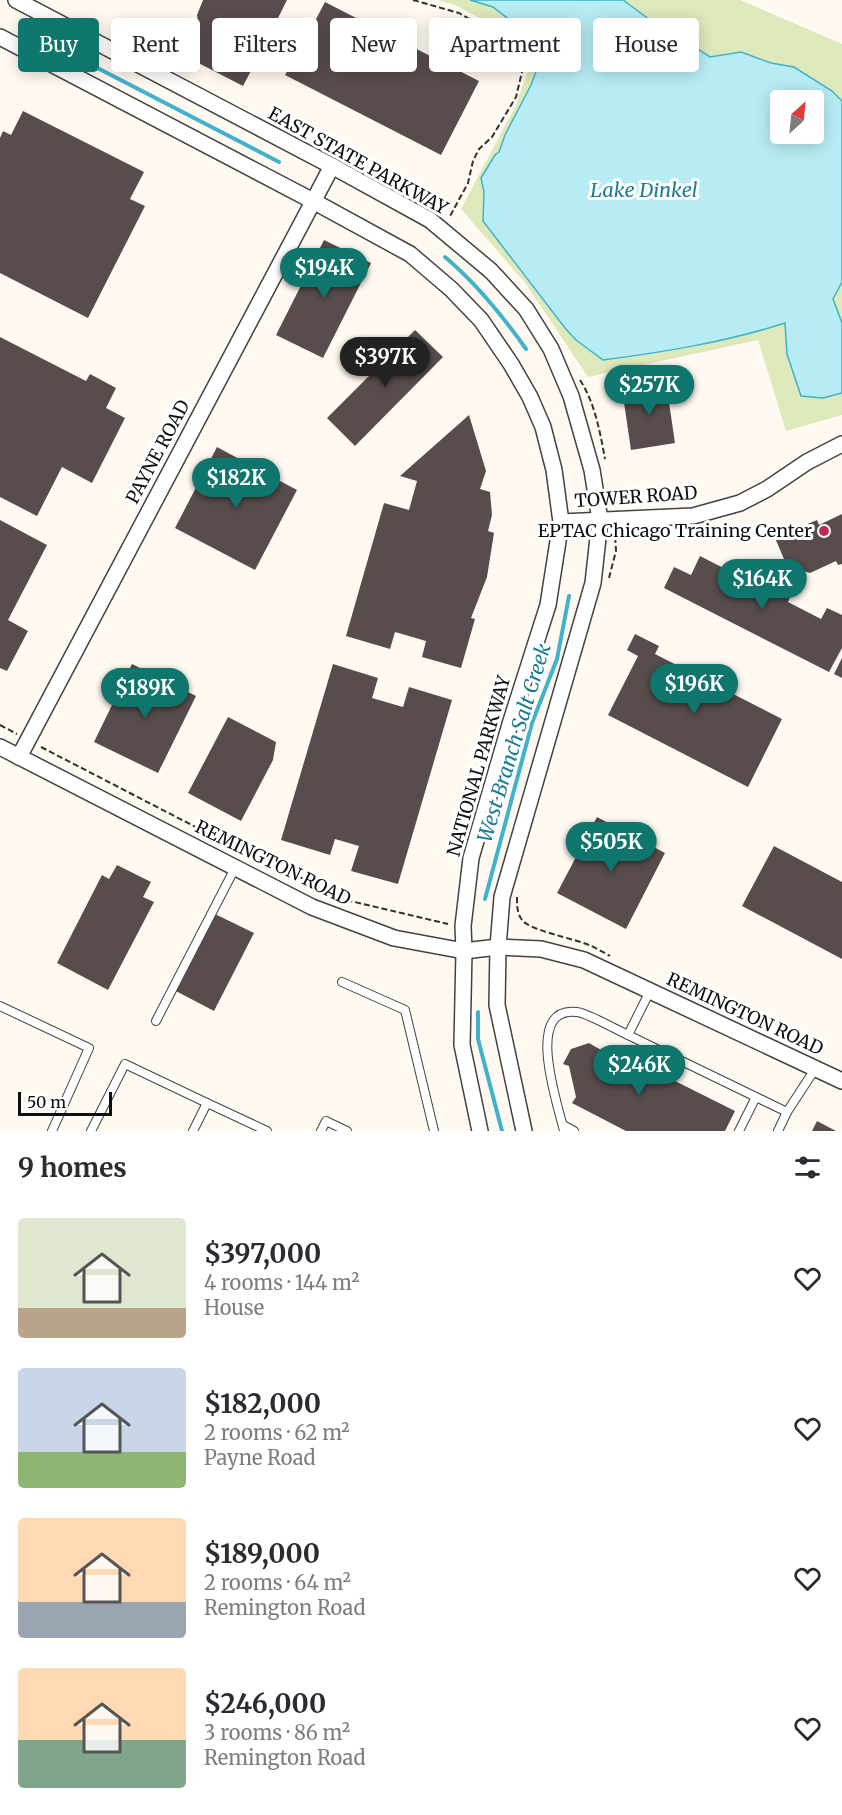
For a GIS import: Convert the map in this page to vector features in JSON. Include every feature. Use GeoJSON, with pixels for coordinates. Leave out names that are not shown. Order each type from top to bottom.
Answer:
{"type":"FeatureCollection","features":[{"type":"Feature","properties":{"kind":"street","name":"EAST STATE PARKWAY"},"geometry":{"type":"LineString","coordinates":[[16,0],[430,220],[491,271],[526,309],[551,349],[571,396],[592,470],[600,520]]}},
{"type":"Feature","properties":{"kind":"street"},"geometry":{"type":"LineString","coordinates":[[0,37],[410,254],[452,289],[481,320],[530,397],[543,427],[554,470],[561,522]]}},
{"type":"Feature","properties":{"kind":"street","name":"PAYNE ROAD"},"geometry":{"type":"LineString","coordinates":[[19,757],[332,166]]}},
{"type":"Feature","properties":{"kind":"street","name":"TOWER ROAD"},"geometry":{"type":"LineString","coordinates":[[561,522],[693,516],[740,503],[767,489],[807,462],[842,444]]}},
{"type":"Feature","properties":{"kind":"street"},"geometry":{"type":"LineString","coordinates":[[524,1131],[497,1005],[502,897],[593,583],[600,520]]}},
{"type":"Feature","properties":{"kind":"street","name":"NATIONAL PARKWAY"},"geometry":{"type":"LineString","coordinates":[[480,1131],[462,1045],[463,926],[471,858],[548,605],[561,522]]}},
{"type":"Feature","properties":{"kind":"street","name":"REMINGTON ROAD"},"geometry":{"type":"LineString","coordinates":[[0,747],[312,907],[394,938],[464,951],[498,947],[541,949],[584,960],[842,1081]]}},
{"type":"Feature","properties":{"kind":"lane"},"geometry":{"type":"LineString","coordinates":[[156,1021],[235,868]]}},
{"type":"Feature","properties":{"kind":"lane"},"geometry":{"type":"LineString","coordinates":[[342,982],[405,1010],[434,1131]]}},
{"type":"Feature","properties":{"kind":"lane"},"geometry":{"type":"LineString","coordinates":[[628,1035],[650,991]]}},
{"type":"Feature","properties":{"kind":"lane"},"geometry":{"type":"LineString","coordinates":[[0,1006],[89,1048],[52,1131]]}},
{"type":"Feature","properties":{"kind":"lane"},"geometry":{"type":"LineString","coordinates":[[574,1131],[563,1128],[546,1052],[552,1020],[560,1014],[578,1012],[787,1112]]}},
{"type":"Feature","properties":{"kind":"lane"},"geometry":{"type":"LineString","coordinates":[[91,1131],[125,1064],[267,1131]]}},
{"type":"Feature","properties":{"kind":"lane"},"geometry":{"type":"LineString","coordinates":[[778,1131],[787,1112],[815,1069]]}},
{"type":"Feature","properties":{"kind":"lane"},"geometry":{"type":"LineString","coordinates":[[739,1131],[756,1097]]}},
{"type":"Feature","properties":{"kind":"lane"},"geometry":{"type":"LineString","coordinates":[[193,1131],[207,1103]]}},
{"type":"Feature","properties":{"kind":"lane"},"geometry":{"type":"LineString","coordinates":[[321,1131],[326,1121],[347,1131]]}},
{"type":"Feature","properties":{"kind":"path"},"geometry":{"type":"LineString","coordinates":[[0,726],[269,865],[288,871],[342,899],[463,926]]}},
{"type":"Feature","properties":{"kind":"green space","name":"Lake Dinkel"},"geometry":{"type":"Polygon","coordinates":[[[439,0],[740,0],[842,44],[842,415],[786,431],[758,340],[588,377],[526,284],[461,209],[516,105],[528,72],[581,72],[581,18],[480,18],[457,6],[439,0]]]}},
{"type":"Feature","properties":{"kind":"water","name":"Lake Dinkel"},"geometry":{"type":"Polygon","coordinates":[[[470,0],[623,0],[647,18],[593,18],[593,72],[699,72],[699,50],[710,57],[741,52],[771,63],[794,67],[832,91],[842,101],[842,282],[833,299],[842,323],[842,393],[823,398],[801,396],[787,354],[785,323],[695,346],[603,360],[576,340],[565,328],[483,221],[484,192],[481,178],[499,152],[536,72],[581,72],[581,18],[507,18],[493,7],[470,0]]]}},
{"type":"Feature","properties":{"kind":"building"},"geometry":{"type":"Polygon","coordinates":[[[203,0],[287,0],[278,18],[212,18],[212,70],[200,64],[200,18],[197,18],[203,0]]]}},
{"type":"Feature","properties":{"kind":"building"},"geometry":{"type":"Polygon","coordinates":[[[325,2],[356,18],[330,18],[330,72],[417,72],[417,49],[429,55],[429,72],[461,72],[479,81],[441,155],[285,75],[287,72],[318,72],[317,18],[325,2]]]}},
{"type":"Feature","properties":{"kind":"building"},"geometry":{"type":"Polygon","coordinates":[[[216,72],[250,72],[243,86],[216,72]]]}},
{"type":"Feature","properties":{"kind":"building"},"geometry":{"type":"Polygon","coordinates":[[[23,111],[144,172],[130,199],[145,206],[88,318],[0,273],[0,138],[3,131],[11,135],[23,111]]]}},
{"type":"Feature","properties":{"kind":"building"},"geometry":{"type":"Polygon","coordinates":[[[324,240],[371,263],[323,358],[276,335],[324,240]]]}},
{"type":"Feature","properties":{"kind":"building"},"geometry":{"type":"Polygon","coordinates":[[[415,330],[443,357],[355,446],[327,418],[415,330]]]}},
{"type":"Feature","properties":{"kind":"building"},"geometry":{"type":"Polygon","coordinates":[[[0,337],[86,381],[90,374],[116,388],[106,408],[125,418],[92,483],[62,467],[37,516],[0,497],[0,337]]]}},
{"type":"Feature","properties":{"kind":"building"},"geometry":{"type":"Polygon","coordinates":[[[666,382],[675,443],[631,450],[622,389],[666,382]]]}},
{"type":"Feature","properties":{"kind":"building"},"geometry":{"type":"Polygon","coordinates":[[[469,415],[486,471],[480,489],[490,492],[492,515],[488,531],[494,533],[487,577],[471,618],[475,619],[461,668],[422,657],[426,641],[395,632],[390,649],[346,636],[384,503],[409,510],[417,481],[400,476],[469,415]]]}},
{"type":"Feature","properties":{"kind":"building"},"geometry":{"type":"Polygon","coordinates":[[[217,447],[297,490],[255,570],[175,528],[217,447]]]}},
{"type":"Feature","properties":{"kind":"building"},"geometry":{"type":"Polygon","coordinates":[[[842,514],[842,564],[838,565],[836,561],[810,573],[787,566],[775,538],[817,520],[819,525],[842,514]]]}},
{"type":"Feature","properties":{"kind":"building"},"geometry":{"type":"Polygon","coordinates":[[[0,520],[47,545],[8,620],[28,631],[7,671],[0,668],[0,520]]]}},
{"type":"Feature","properties":{"kind":"building"},"geometry":{"type":"Polygon","coordinates":[[[700,556],[739,576],[745,566],[793,591],[788,602],[821,619],[827,608],[842,615],[842,648],[829,672],[664,588],[674,567],[691,575],[700,556]]]}},
{"type":"Feature","properties":{"kind":"building"},"geometry":{"type":"Polygon","coordinates":[[[635,634],[659,646],[655,654],[782,719],[748,787],[608,715],[638,656],[627,650],[635,634]]]}},
{"type":"Feature","properties":{"kind":"building"},"geometry":{"type":"Polygon","coordinates":[[[842,658],[842,678],[834,674],[842,658]]]}},
{"type":"Feature","properties":{"kind":"building"},"geometry":{"type":"Polygon","coordinates":[[[132,664],[196,696],[158,773],[94,742],[132,664]]]}},
{"type":"Feature","properties":{"kind":"building"},"geometry":{"type":"Polygon","coordinates":[[[333,664],[378,678],[372,698],[403,707],[409,687],[452,700],[398,884],[351,871],[359,846],[335,839],[330,855],[281,840],[333,664]]]}},
{"type":"Feature","properties":{"kind":"building"},"geometry":{"type":"Polygon","coordinates":[[[228,717],[276,742],[273,760],[241,821],[188,793],[228,717]]]}},
{"type":"Feature","properties":{"kind":"building"},"geometry":{"type":"Polygon","coordinates":[[[597,817],[665,853],[626,929],[557,893],[597,817]]]}},
{"type":"Feature","properties":{"kind":"building"},"geometry":{"type":"Polygon","coordinates":[[[774,846],[842,882],[842,959],[742,906],[774,846]]]}},
{"type":"Feature","properties":{"kind":"building"},"geometry":{"type":"Polygon","coordinates":[[[117,865],[151,882],[143,897],[154,902],[108,990],[57,963],[102,875],[109,879],[117,865]]]}},
{"type":"Feature","properties":{"kind":"building"},"geometry":{"type":"Polygon","coordinates":[[[215,914],[254,933],[214,1011],[174,990],[215,914]]]}},
{"type":"Feature","properties":{"kind":"building"},"geometry":{"type":"Polygon","coordinates":[[[589,1043],[608,1054],[610,1051],[640,1068],[641,1066],[672,1082],[673,1080],[735,1111],[725,1131],[626,1131],[572,1103],[576,1097],[569,1066],[563,1064],[571,1049],[589,1043]]]}},
{"type":"Feature","properties":{"kind":"building"},"geometry":{"type":"Polygon","coordinates":[[[817,1121],[836,1131],[812,1131],[817,1121]]]}},
{"type":"Feature","properties":{"kind":"waterway"},"geometry":{"type":"LineString","coordinates":[[99,69],[279,162]]}},
{"type":"Feature","properties":{"kind":"waterway"},"geometry":{"type":"LineString","coordinates":[[445,257],[488,300],[526,349]]}},
{"type":"Feature","properties":{"kind":"waterway","name":"West Branch Salt Creek"},"geometry":{"type":"LineString","coordinates":[[485,899],[532,723],[557,659],[569,596]]}},
{"type":"Feature","properties":{"kind":"waterway","name":"West Branch Salt Creek"},"geometry":{"type":"LineString","coordinates":[[478,1012],[478,1039],[502,1131]]}},
{"type":"Feature","properties":{"kind":"place","name":"EPTAC Chicago Training Center"},"geometry":{"type":"Point","coordinates":[824,531]}}]}
